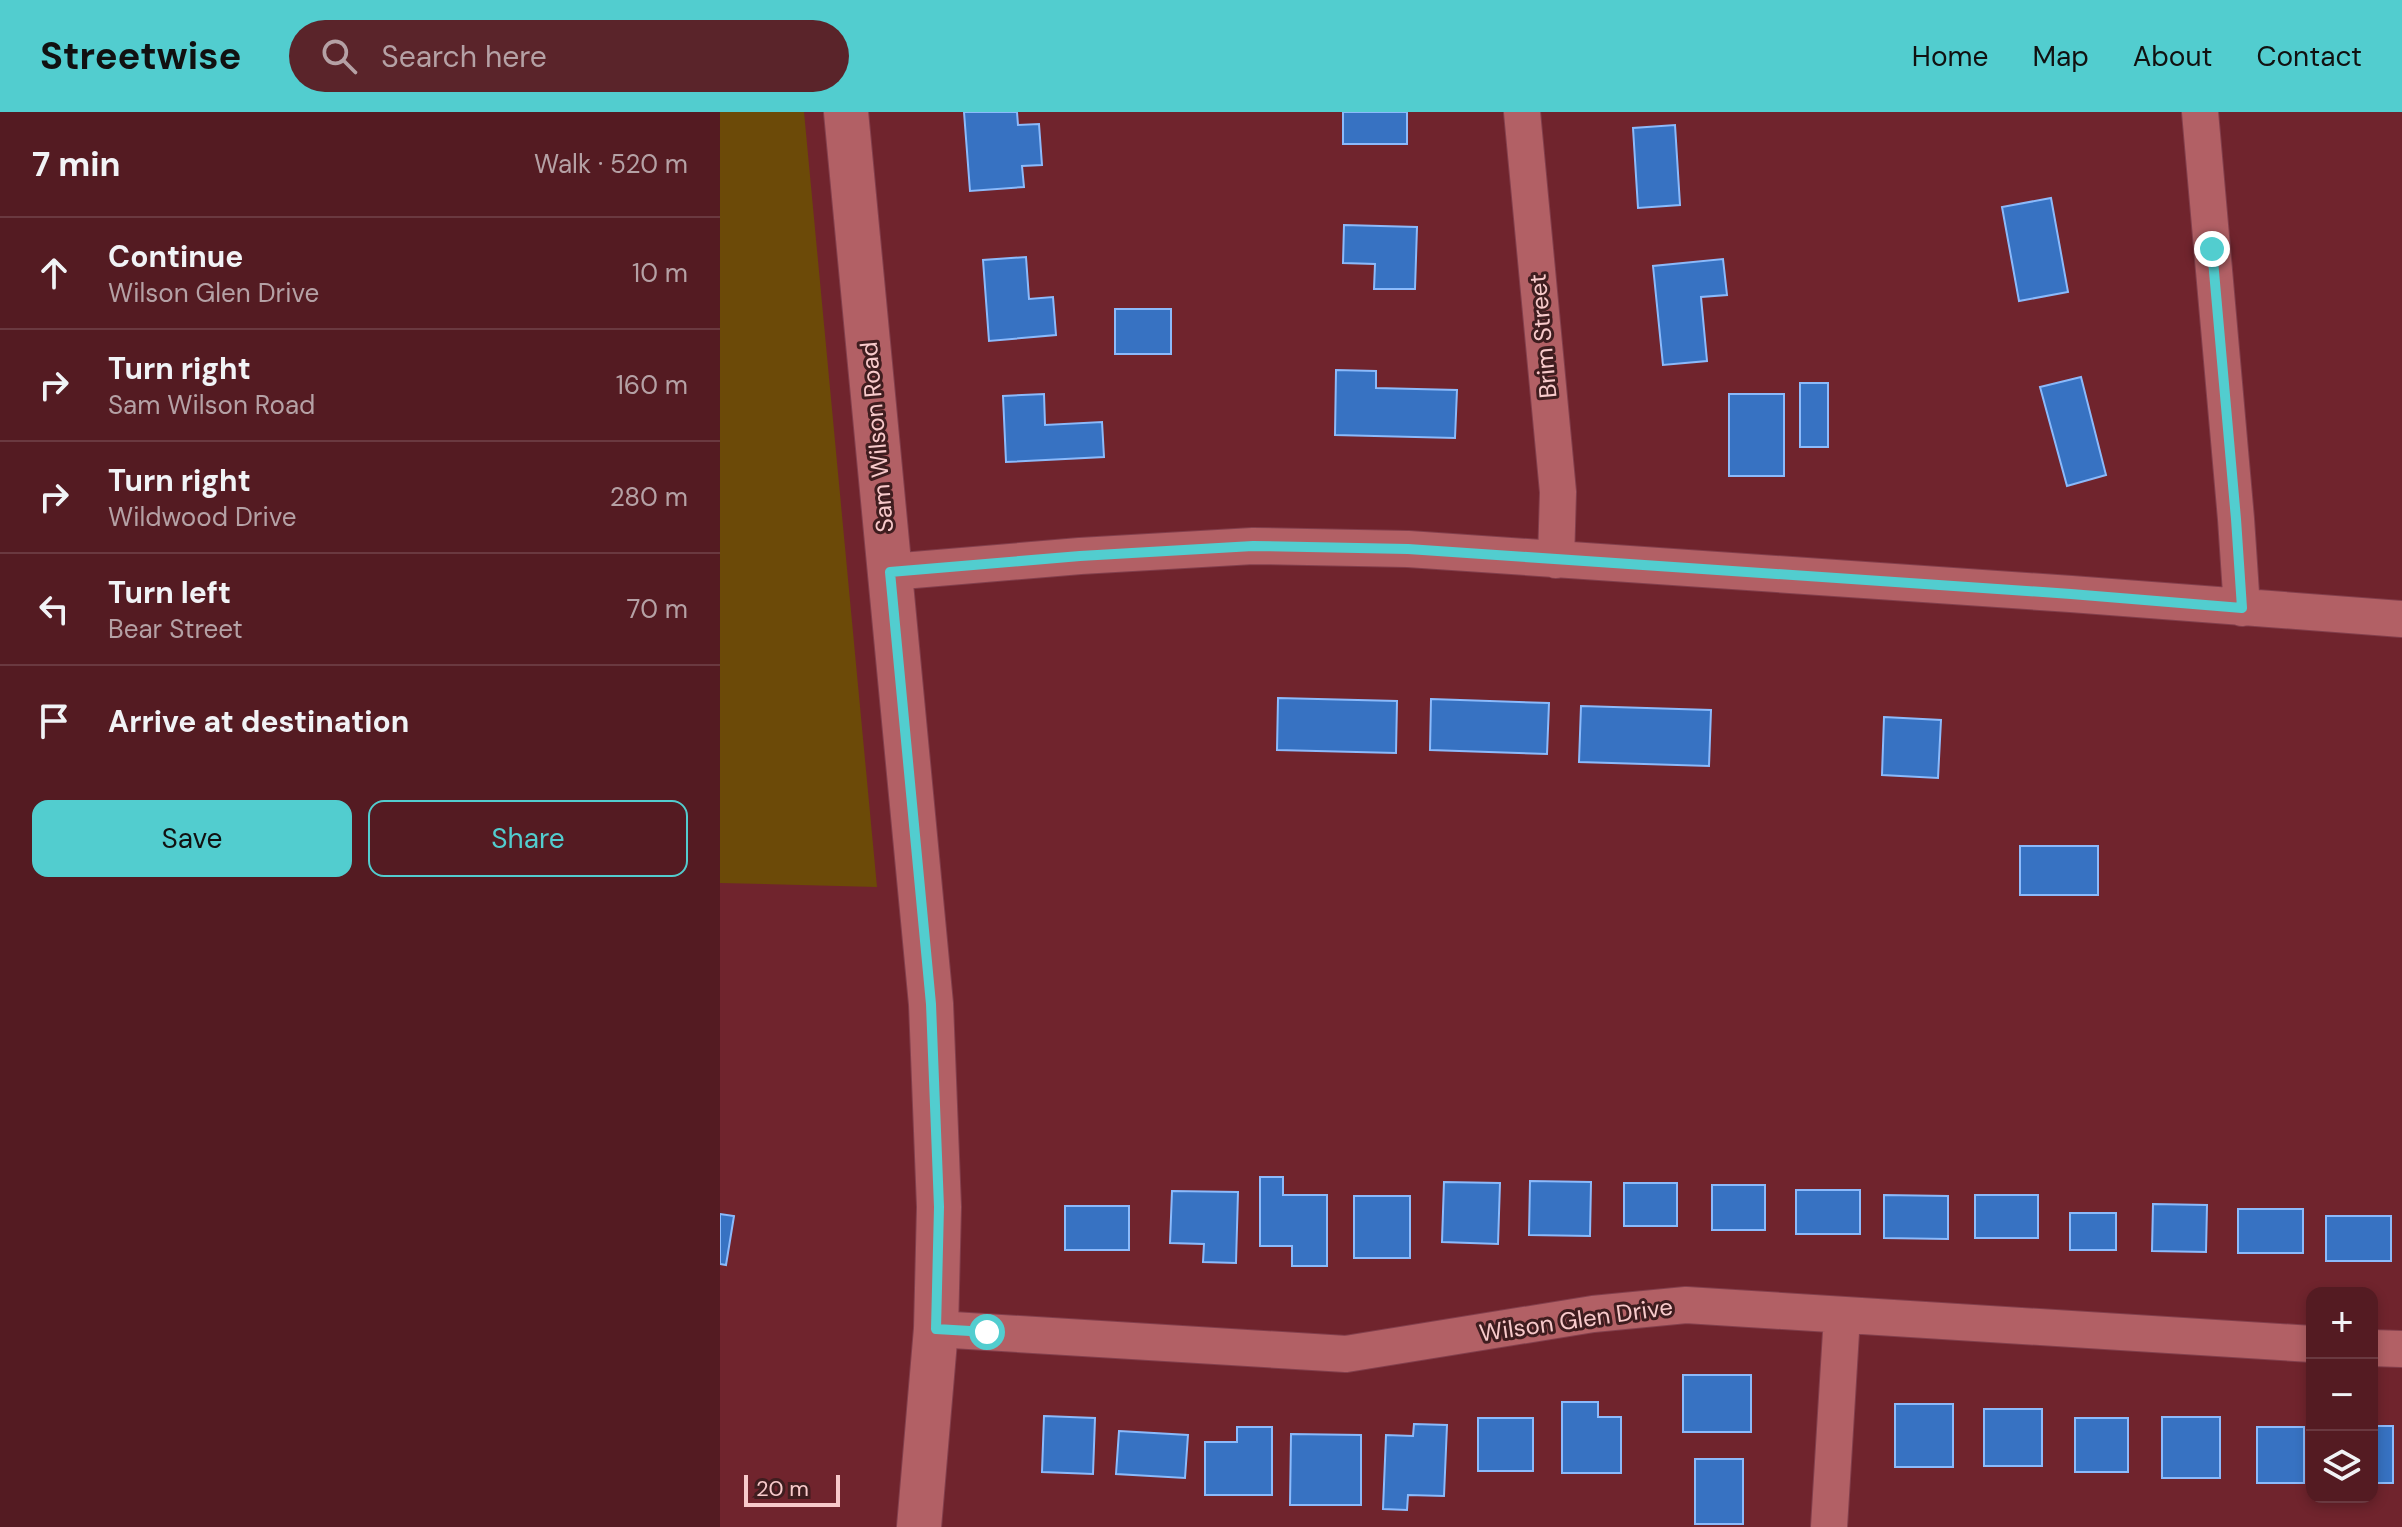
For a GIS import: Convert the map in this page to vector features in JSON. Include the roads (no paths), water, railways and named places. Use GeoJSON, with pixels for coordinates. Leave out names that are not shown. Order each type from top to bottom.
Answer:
{"type":"FeatureCollection","features":[{"type":"Feature","properties":{"kind":"street","name":"Sam Wilson Road"},"geometry":{"type":"LineString","coordinates":[[846,112],[931,1004],[939,1207],[936,1329],[919,1527]]}},
{"type":"Feature","properties":{"kind":"street","name":"Brim Street"},"geometry":{"type":"LineString","coordinates":[[1522,112],[1558,492],[1556,560]]}},
{"type":"Feature","properties":{"kind":"street"},"geometry":{"type":"LineString","coordinates":[[2200,112],[2242,608]]}},
{"type":"Feature","properties":{"kind":"street"},"geometry":{"type":"LineString","coordinates":[[890,572],[1253,546],[1408,549],[2402,619]]}},
{"type":"Feature","properties":{"kind":"street","name":"Wilson Glen Drive"},"geometry":{"type":"LineString","coordinates":[[936,1329],[1346,1354],[1593,1314],[1686,1305],[2306,1344]]}},
{"type":"Feature","properties":{"kind":"street"},"geometry":{"type":"LineString","coordinates":[[1829,1527],[1842,1316]]}},
{"type":"Feature","properties":{"kind":"street"},"geometry":{"type":"LineString","coordinates":[[2378,1348],[2402,1349]]}}]}
